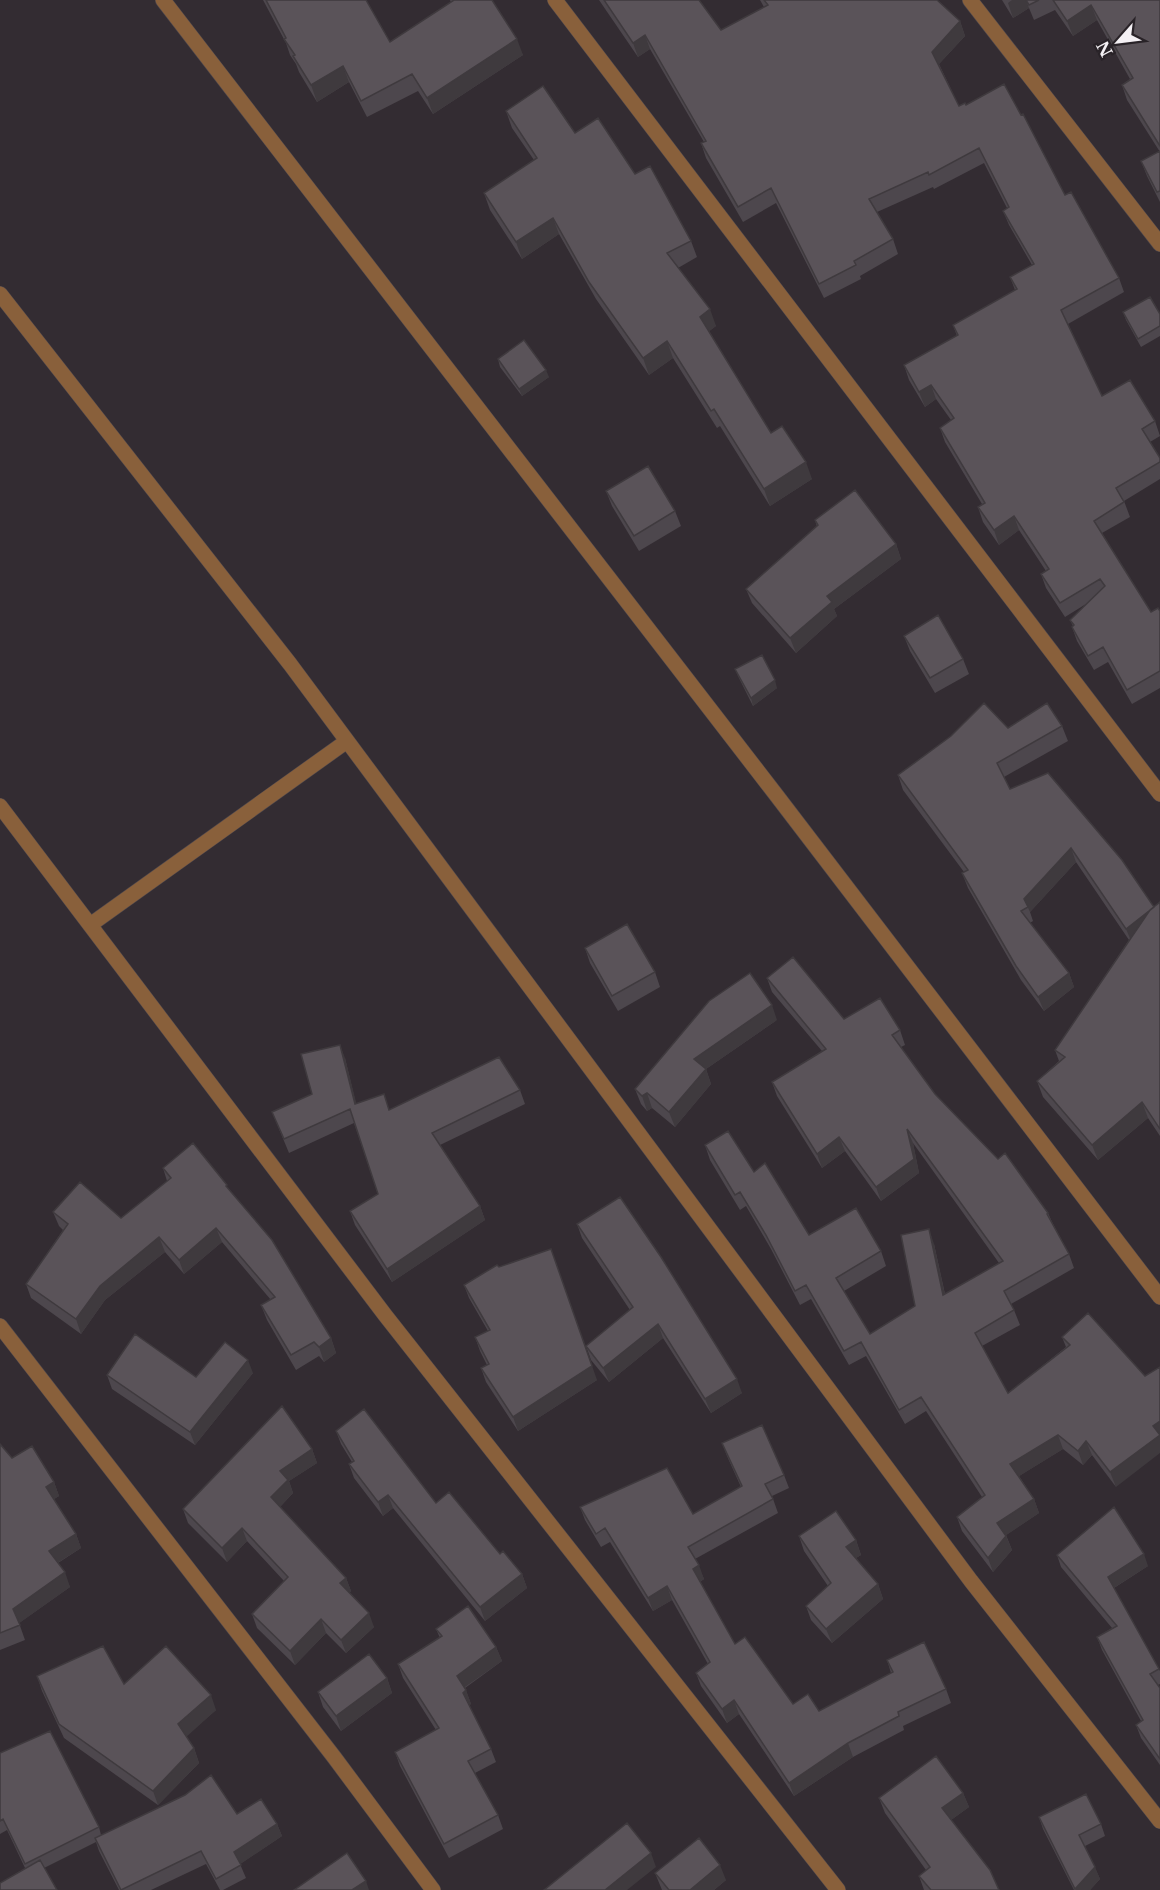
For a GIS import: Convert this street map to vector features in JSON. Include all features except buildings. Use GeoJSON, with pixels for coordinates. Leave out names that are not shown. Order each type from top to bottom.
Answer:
{"type":"FeatureCollection","features":[{"type":"Feature","properties":{"kind":"street"},"geometry":{"type":"LineString","coordinates":[[163,0],[770,787],[1160,1298]]}},
{"type":"Feature","properties":{"kind":"street"},"geometry":{"type":"LineString","coordinates":[[555,0],[1160,794]]}},
{"type":"Feature","properties":{"kind":"street"},"geometry":{"type":"LineString","coordinates":[[970,0],[1160,244]]}},
{"type":"Feature","properties":{"kind":"street"},"geometry":{"type":"LineString","coordinates":[[0,294],[290,664],[964,1572],[1160,1821]]}},
{"type":"Feature","properties":{"kind":"street"},"geometry":{"type":"LineString","coordinates":[[90,925],[347,741]]}},
{"type":"Feature","properties":{"kind":"street"},"geometry":{"type":"LineString","coordinates":[[0,806],[385,1315],[838,1890]]}},
{"type":"Feature","properties":{"kind":"street"},"geometry":{"type":"LineString","coordinates":[[0,1326],[334,1757],[433,1890]]}}]}
